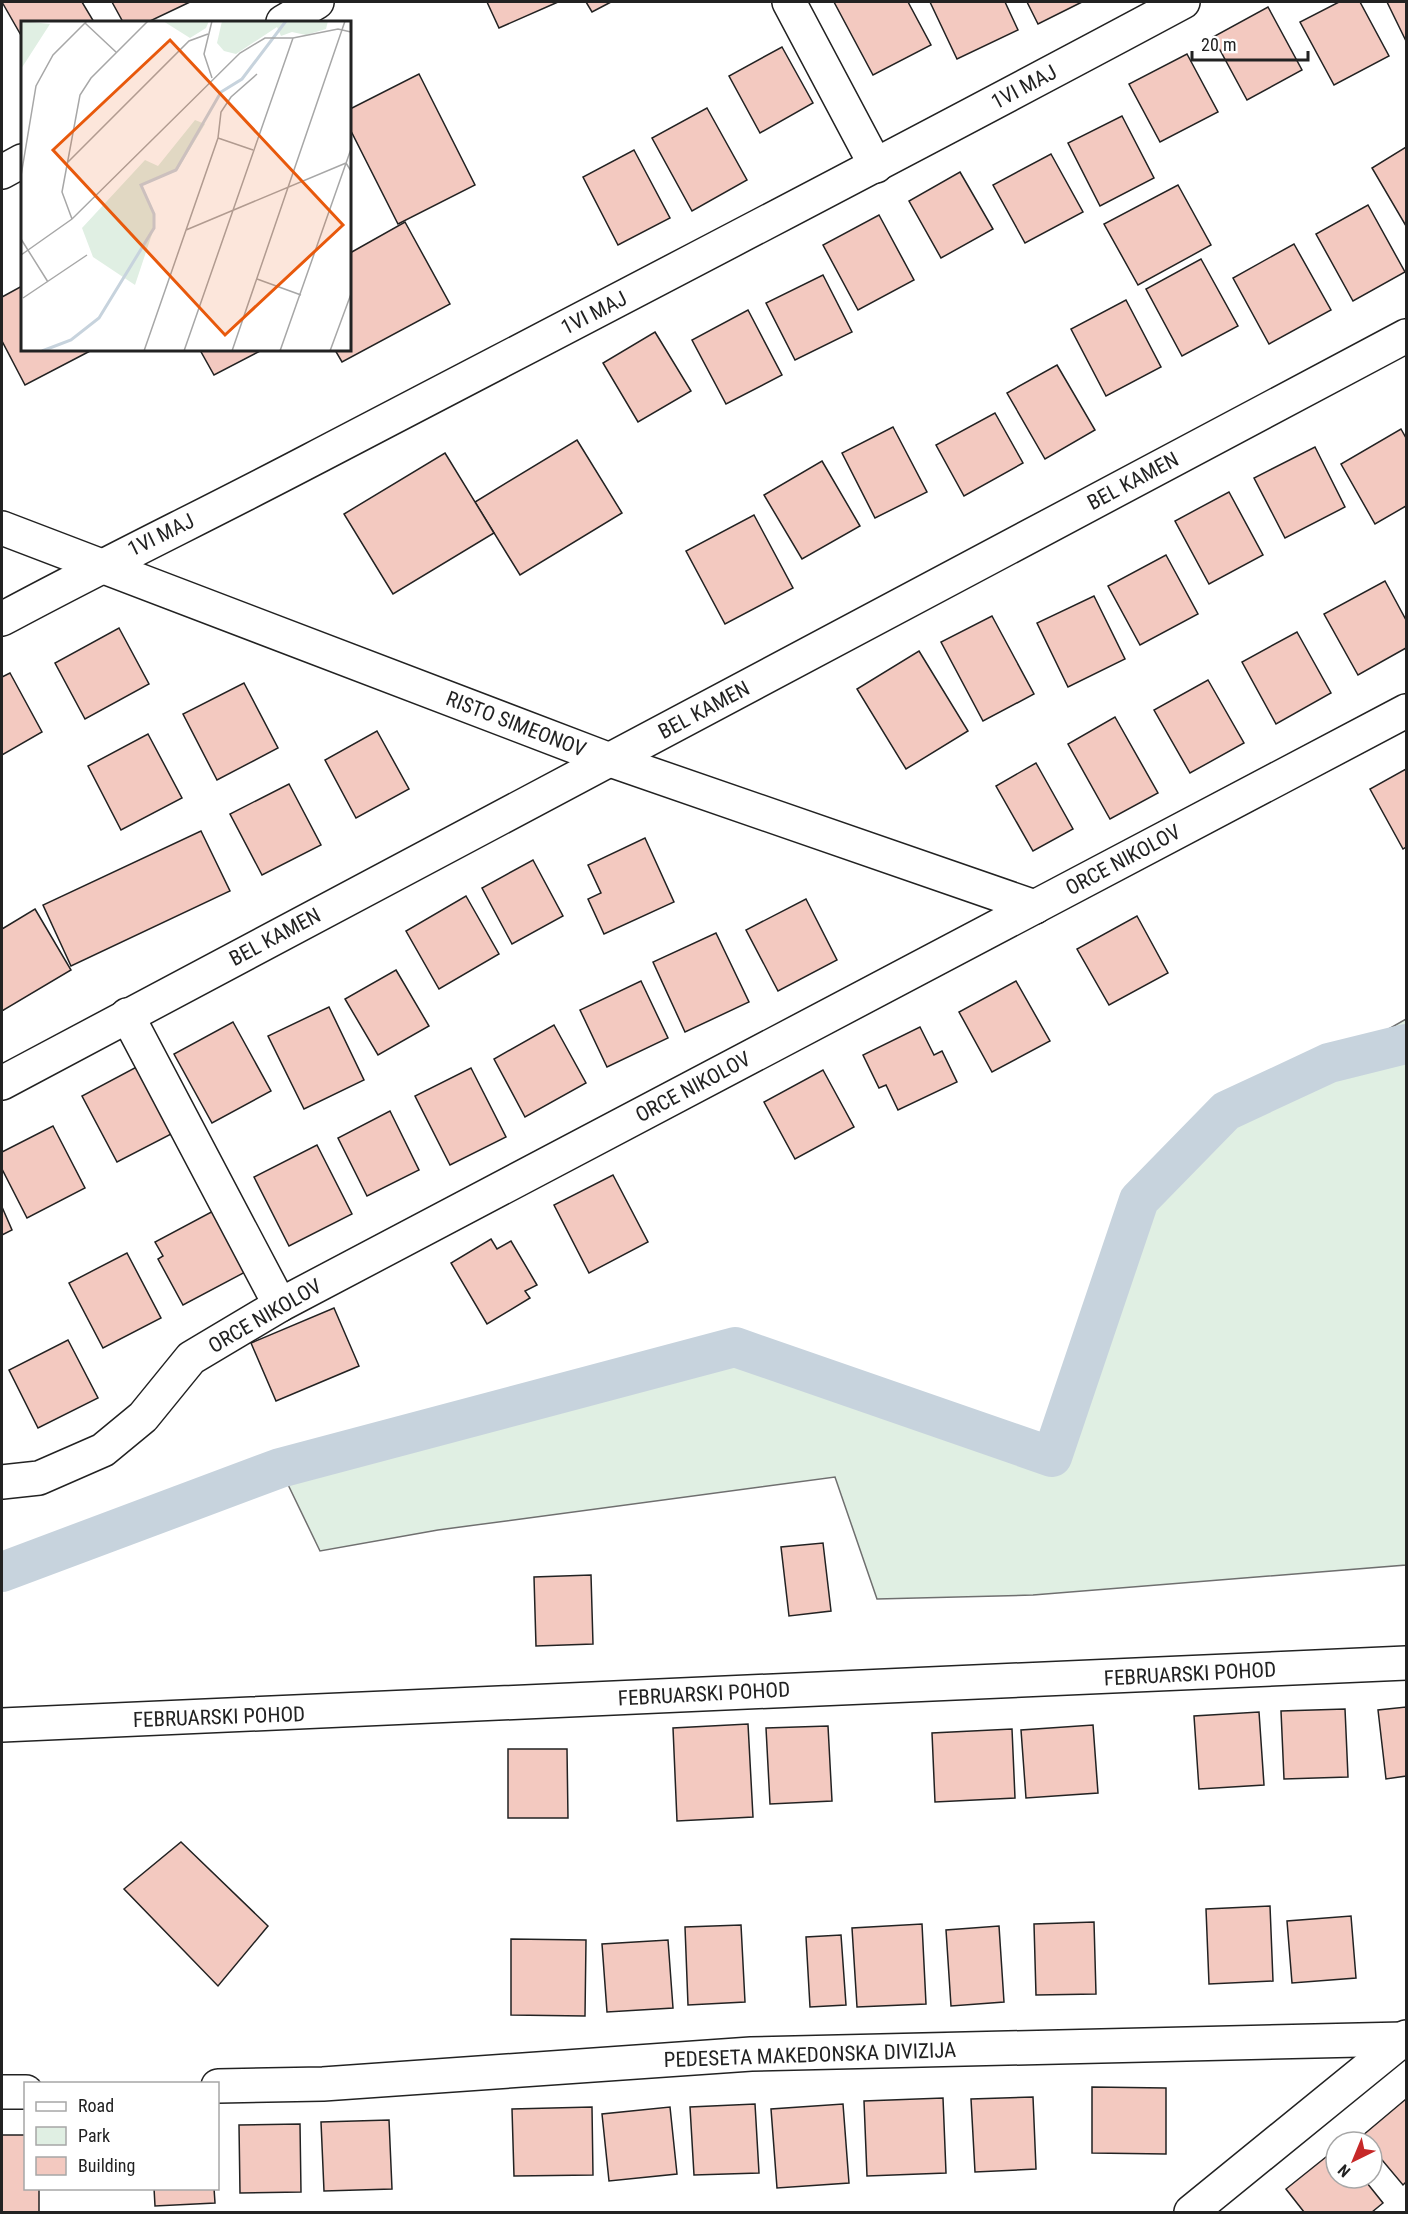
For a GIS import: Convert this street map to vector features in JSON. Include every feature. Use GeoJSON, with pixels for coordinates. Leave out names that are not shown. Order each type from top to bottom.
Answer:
{"type":"FeatureCollection","features":[{"type":"Feature","properties":{"kind":"street"},"geometry":{"type":"LineString","coordinates":[[285,21],[317,2]]}},
{"type":"Feature","properties":{"kind":"street"},"geometry":{"type":"LineString","coordinates":[[789,2],[876,166]]}},
{"type":"Feature","properties":{"kind":"street","name":"1VI MAJ"},"geometry":{"type":"LineString","coordinates":[[2,619],[101,565],[280,476],[876,166],[1183,2]]}},
{"type":"Feature","properties":{"kind":"street"},"geometry":{"type":"LineString","coordinates":[[2,172],[21,162]]}},
{"type":"Feature","properties":{"kind":"street","name":"BEL KAMEN"},"geometry":{"type":"LineString","coordinates":[[2,1083],[1407,336]]}},
{"type":"Feature","properties":{"kind":"street","name":"RISTO SIMEONOV"},"geometry":{"type":"LineString","coordinates":[[2,528],[610,760],[1035,907]]}},
{"type":"Feature","properties":{"kind":"street","name":"ORCE NIKOLOV"},"geometry":{"type":"LineString","coordinates":[[2,1482],[39,1478],[103,1450],[143,1417],[191,1358],[280,1305],[1407,711]]}},
{"type":"Feature","properties":{"kind":"street"},"geometry":{"type":"LineString","coordinates":[[127,1015],[280,1305]]}},
{"type":"Feature","properties":{"kind":"street","name":"FEBRUARSKI POHOD"},"geometry":{"type":"LineString","coordinates":[[2,1725],[1407,1663]]}},
{"type":"Feature","properties":{"kind":"street"},"geometry":{"type":"LineString","coordinates":[[1191,2212],[1405,2038]]}},
{"type":"Feature","properties":{"kind":"street","name":"PEDESETA MAKEDONSKA DIVIZIJA"},"geometry":{"type":"LineString","coordinates":[[219,2086],[323,2084],[752,2054],[1405,2038]]}},
{"type":"Feature","properties":{"kind":"street"},"geometry":{"type":"LineString","coordinates":[[2,2092],[24,2092]]}},
{"type":"Feature","properties":{"kind":"green space"},"geometry":{"type":"Polygon","coordinates":[[[1406,1019],[1406,1565],[1033,1595],[877,1599],[835,1477],[438,1530],[320,1551],[280,1468],[721,1341],[1051,1457],[1139,1200],[1226,1111],[1329,1063],[1406,1019]]]}},
{"type":"Feature","properties":{"kind":"building"},"geometry":{"type":"Polygon","coordinates":[[[2,2],[82,2],[93,21],[21,21],[21,35],[2,2]]]}},
{"type":"Feature","properties":{"kind":"building"},"geometry":{"type":"Polygon","coordinates":[[[112,2],[190,2],[150,21],[122,21],[112,2]]]}},
{"type":"Feature","properties":{"kind":"building"},"geometry":{"type":"Polygon","coordinates":[[[487,2],[558,2],[499,28],[487,2]]]}},
{"type":"Feature","properties":{"kind":"building"},"geometry":{"type":"Polygon","coordinates":[[[586,2],[611,2],[592,12],[586,2]]]}},
{"type":"Feature","properties":{"kind":"building"},"geometry":{"type":"Polygon","coordinates":[[[834,2],[908,2],[931,45],[873,75],[834,2]]]}},
{"type":"Feature","properties":{"kind":"building"},"geometry":{"type":"Polygon","coordinates":[[[930,2],[1005,2],[1018,30],[957,59],[930,2]]]}},
{"type":"Feature","properties":{"kind":"building"},"geometry":{"type":"Polygon","coordinates":[[[1027,2],[1082,2],[1038,24],[1027,2]]]}},
{"type":"Feature","properties":{"kind":"building"},"geometry":{"type":"Polygon","coordinates":[[[1339,2],[1360,2],[1389,56],[1334,85],[1300,22],[1339,2]]]}},
{"type":"Feature","properties":{"kind":"building"},"geometry":{"type":"Polygon","coordinates":[[[1387,2],[1406,2],[1406,41],[1387,2]]]}},
{"type":"Feature","properties":{"kind":"building"},"geometry":{"type":"Polygon","coordinates":[[[1268,7],[1302,70],[1247,100],[1213,37],[1268,7]]]}},
{"type":"Feature","properties":{"kind":"building"},"geometry":{"type":"Polygon","coordinates":[[[782,47],[813,103],[760,133],[729,76],[782,47]]]}},
{"type":"Feature","properties":{"kind":"building"},"geometry":{"type":"Polygon","coordinates":[[[1187,54],[1218,112],[1160,142],[1129,84],[1187,54]]]}},
{"type":"Feature","properties":{"kind":"building"},"geometry":{"type":"Polygon","coordinates":[[[419,74],[475,185],[398,224],[351,131],[351,108],[419,74]]]}},
{"type":"Feature","properties":{"kind":"building"},"geometry":{"type":"Polygon","coordinates":[[[707,108],[747,180],[692,211],[652,138],[707,108]]]}},
{"type":"Feature","properties":{"kind":"building"},"geometry":{"type":"Polygon","coordinates":[[[1122,116],[1154,178],[1100,206],[1068,143],[1122,116]]]}},
{"type":"Feature","properties":{"kind":"building"},"geometry":{"type":"Polygon","coordinates":[[[1406,147],[1406,226],[1372,168],[1406,147]]]}},
{"type":"Feature","properties":{"kind":"building"},"geometry":{"type":"Polygon","coordinates":[[[634,150],[670,218],[618,245],[583,177],[634,150]]]}},
{"type":"Feature","properties":{"kind":"building"},"geometry":{"type":"Polygon","coordinates":[[[1051,154],[1083,212],[1025,243],[993,185],[1051,154]]]}},
{"type":"Feature","properties":{"kind":"building"},"geometry":{"type":"Polygon","coordinates":[[[960,172],[993,229],[941,258],[909,201],[960,172]]]}},
{"type":"Feature","properties":{"kind":"building"},"geometry":{"type":"Polygon","coordinates":[[[1178,185],[1211,245],[1138,285],[1104,224],[1178,185]]]}},
{"type":"Feature","properties":{"kind":"building"},"geometry":{"type":"Polygon","coordinates":[[[1368,205],[1405,272],[1353,301],[1316,234],[1368,205]]]}},
{"type":"Feature","properties":{"kind":"building"},"geometry":{"type":"Polygon","coordinates":[[[879,215],[914,280],[858,310],[823,245],[879,215]]]}},
{"type":"Feature","properties":{"kind":"building"},"geometry":{"type":"Polygon","coordinates":[[[405,222],[450,304],[342,362],[336,351],[351,351],[351,252],[405,222]]]}},
{"type":"Feature","properties":{"kind":"building"},"geometry":{"type":"Polygon","coordinates":[[[1294,244],[1331,310],[1269,344],[1233,278],[1294,244]]]}},
{"type":"Feature","properties":{"kind":"building"},"geometry":{"type":"Polygon","coordinates":[[[1201,259],[1238,326],[1182,356],[1146,289],[1201,259]]]}},
{"type":"Feature","properties":{"kind":"building"},"geometry":{"type":"Polygon","coordinates":[[[823,275],[852,332],[795,360],[766,303],[823,275]]]}},
{"type":"Feature","properties":{"kind":"building"},"geometry":{"type":"Polygon","coordinates":[[[21,287],[21,351],[90,351],[25,385],[2,341],[2,297],[21,287]]]}},
{"type":"Feature","properties":{"kind":"building"},"geometry":{"type":"Polygon","coordinates":[[[1126,300],[1161,367],[1106,396],[1071,329],[1126,300]]]}},
{"type":"Feature","properties":{"kind":"building"},"geometry":{"type":"Polygon","coordinates":[[[748,310],[782,375],[726,404],[692,340],[748,310]]]}},
{"type":"Feature","properties":{"kind":"building"},"geometry":{"type":"Polygon","coordinates":[[[655,332],[691,391],[638,422],[603,363],[655,332]]]}},
{"type":"Feature","properties":{"kind":"building"},"geometry":{"type":"Polygon","coordinates":[[[201,351],[260,351],[214,375],[201,351]]]}},
{"type":"Feature","properties":{"kind":"building"},"geometry":{"type":"Polygon","coordinates":[[[1057,365],[1095,430],[1045,459],[1007,393],[1057,365]]]}},
{"type":"Feature","properties":{"kind":"building"},"geometry":{"type":"Polygon","coordinates":[[[995,413],[1023,463],[964,496],[936,445],[995,413]]]}},
{"type":"Feature","properties":{"kind":"building"},"geometry":{"type":"Polygon","coordinates":[[[893,427],[927,492],[875,518],[842,453],[893,427]]]}},
{"type":"Feature","properties":{"kind":"building"},"geometry":{"type":"Polygon","coordinates":[[[1401,429],[1406,438],[1406,506],[1375,524],[1341,464],[1401,429]]]}},
{"type":"Feature","properties":{"kind":"building"},"geometry":{"type":"Polygon","coordinates":[[[577,440],[622,513],[520,575],[475,502],[577,440]]]}},
{"type":"Feature","properties":{"kind":"building"},"geometry":{"type":"Polygon","coordinates":[[[1315,447],[1345,507],[1285,538],[1254,478],[1315,447]]]}},
{"type":"Feature","properties":{"kind":"building"},"geometry":{"type":"Polygon","coordinates":[[[445,453],[494,533],[393,594],[344,514],[445,453]]]}},
{"type":"Feature","properties":{"kind":"building"},"geometry":{"type":"Polygon","coordinates":[[[822,461],[860,526],[802,559],[764,495],[822,461]]]}},
{"type":"Feature","properties":{"kind":"building"},"geometry":{"type":"Polygon","coordinates":[[[1229,492],[1263,555],[1209,584],[1175,521],[1229,492]]]}},
{"type":"Feature","properties":{"kind":"building"},"geometry":{"type":"Polygon","coordinates":[[[754,515],[793,588],[725,624],[686,551],[754,515]]]}},
{"type":"Feature","properties":{"kind":"building"},"geometry":{"type":"Polygon","coordinates":[[[1166,555],[1198,614],[1140,645],[1108,586],[1166,555]]]}},
{"type":"Feature","properties":{"kind":"building"},"geometry":{"type":"Polygon","coordinates":[[[1385,581],[1406,620],[1406,648],[1358,675],[1324,614],[1385,581]]]}},
{"type":"Feature","properties":{"kind":"building"},"geometry":{"type":"Polygon","coordinates":[[[1094,596],[1125,659],[1068,687],[1037,623],[1094,596]]]}},
{"type":"Feature","properties":{"kind":"building"},"geometry":{"type":"Polygon","coordinates":[[[992,616],[1034,694],[983,721],[941,642],[992,616]]]}},
{"type":"Feature","properties":{"kind":"building"},"geometry":{"type":"Polygon","coordinates":[[[119,628],[149,684],[85,719],[55,663],[119,628]]]}},
{"type":"Feature","properties":{"kind":"building"},"geometry":{"type":"Polygon","coordinates":[[[1297,632],[1331,693],[1276,724],[1242,662],[1297,632]]]}},
{"type":"Feature","properties":{"kind":"building"},"geometry":{"type":"Polygon","coordinates":[[[919,651],[968,731],[906,769],[857,689],[919,651]]]}},
{"type":"Feature","properties":{"kind":"building"},"geometry":{"type":"Polygon","coordinates":[[[10,673],[42,732],[2,755],[2,677],[10,673]]]}},
{"type":"Feature","properties":{"kind":"building"},"geometry":{"type":"Polygon","coordinates":[[[1208,680],[1244,743],[1190,773],[1154,710],[1208,680]]]}},
{"type":"Feature","properties":{"kind":"building"},"geometry":{"type":"Polygon","coordinates":[[[244,683],[278,748],[217,780],[183,714],[244,683]]]}},
{"type":"Feature","properties":{"kind":"building"},"geometry":{"type":"Polygon","coordinates":[[[1115,717],[1158,793],[1110,819],[1068,744],[1115,717]]]}},
{"type":"Feature","properties":{"kind":"building"},"geometry":{"type":"Polygon","coordinates":[[[377,731],[409,789],[356,818],[325,760],[377,731]]]}},
{"type":"Feature","properties":{"kind":"building"},"geometry":{"type":"Polygon","coordinates":[[[148,734],[182,798],[121,830],[88,766],[148,734]]]}},
{"type":"Feature","properties":{"kind":"building"},"geometry":{"type":"Polygon","coordinates":[[[1036,763],[1073,829],[1033,851],[996,786],[1036,763]]]}},
{"type":"Feature","properties":{"kind":"building"},"geometry":{"type":"Polygon","coordinates":[[[1406,769],[1406,847],[1403,849],[1370,789],[1406,769]]]}},
{"type":"Feature","properties":{"kind":"building"},"geometry":{"type":"Polygon","coordinates":[[[289,784],[321,845],[262,875],[230,814],[289,784]]]}},
{"type":"Feature","properties":{"kind":"building"},"geometry":{"type":"Polygon","coordinates":[[[201,831],[230,891],[71,966],[43,905],[201,831]]]}},
{"type":"Feature","properties":{"kind":"building"},"geometry":{"type":"Polygon","coordinates":[[[645,838],[674,902],[604,934],[588,899],[601,893],[588,865],[645,838]]]}},
{"type":"Feature","properties":{"kind":"building"},"geometry":{"type":"Polygon","coordinates":[[[533,860],[563,916],[512,944],[482,888],[533,860]]]}},
{"type":"Feature","properties":{"kind":"building"},"geometry":{"type":"Polygon","coordinates":[[[466,896],[499,954],[439,989],[406,931],[466,896]]]}},
{"type":"Feature","properties":{"kind":"building"},"geometry":{"type":"Polygon","coordinates":[[[806,899],[837,960],[778,991],[746,930],[806,899]]]}},
{"type":"Feature","properties":{"kind":"building"},"geometry":{"type":"Polygon","coordinates":[[[35,909],[71,970],[2,1011],[2,929],[35,909]]]}},
{"type":"Feature","properties":{"kind":"building"},"geometry":{"type":"Polygon","coordinates":[[[1137,916],[1168,973],[1109,1005],[1077,949],[1137,916]]]}},
{"type":"Feature","properties":{"kind":"building"},"geometry":{"type":"Polygon","coordinates":[[[716,933],[749,1002],[685,1032],[653,962],[716,933]]]}},
{"type":"Feature","properties":{"kind":"building"},"geometry":{"type":"Polygon","coordinates":[[[396,970],[429,1026],[378,1055],[345,999],[396,970]]]}},
{"type":"Feature","properties":{"kind":"building"},"geometry":{"type":"Polygon","coordinates":[[[641,981],[668,1038],[607,1067],[580,1010],[641,981]]]}},
{"type":"Feature","properties":{"kind":"building"},"geometry":{"type":"Polygon","coordinates":[[[1016,981],[1050,1041],[992,1072],[959,1012],[1016,981]]]}},
{"type":"Feature","properties":{"kind":"building"},"geometry":{"type":"Polygon","coordinates":[[[329,1007],[364,1080],[304,1109],[268,1036],[329,1007]]]}},
{"type":"Feature","properties":{"kind":"building"},"geometry":{"type":"Polygon","coordinates":[[[233,1022],[271,1091],[212,1123],[174,1054],[233,1022]]]}},
{"type":"Feature","properties":{"kind":"building"},"geometry":{"type":"Polygon","coordinates":[[[554,1025],[586,1083],[525,1117],[494,1059],[554,1025]]]}},
{"type":"Feature","properties":{"kind":"building"},"geometry":{"type":"Polygon","coordinates":[[[920,1027],[934,1055],[942,1051],[957,1082],[898,1110],[886,1085],[879,1088],[863,1055],[920,1027]]]}},
{"type":"Feature","properties":{"kind":"building"},"geometry":{"type":"Polygon","coordinates":[[[144,1063],[179,1130],[117,1162],[82,1096],[144,1063]]]}},
{"type":"Feature","properties":{"kind":"building"},"geometry":{"type":"Polygon","coordinates":[[[471,1068],[506,1137],[450,1165],[415,1096],[471,1068]]]}},
{"type":"Feature","properties":{"kind":"building"},"geometry":{"type":"Polygon","coordinates":[[[823,1070],[854,1127],[795,1159],[764,1102],[823,1070]]]}},
{"type":"Feature","properties":{"kind":"building"},"geometry":{"type":"Polygon","coordinates":[[[390,1111],[419,1170],[367,1196],[338,1138],[390,1111]]]}},
{"type":"Feature","properties":{"kind":"building"},"geometry":{"type":"Polygon","coordinates":[[[53,1126],[85,1188],[27,1218],[2,1169],[2,1152],[53,1126]]]}},
{"type":"Feature","properties":{"kind":"building"},"geometry":{"type":"Polygon","coordinates":[[[317,1145],[352,1214],[289,1246],[254,1177],[317,1145]]]}},
{"type":"Feature","properties":{"kind":"building"},"geometry":{"type":"Polygon","coordinates":[[[613,1175],[648,1242],[589,1273],[554,1205],[613,1175]]]}},
{"type":"Feature","properties":{"kind":"building"},"geometry":{"type":"Polygon","coordinates":[[[2,1207],[12,1230],[2,1235],[2,1207]]]}},
{"type":"Feature","properties":{"kind":"building"},"geometry":{"type":"Polygon","coordinates":[[[217,1209],[249,1270],[183,1305],[158,1259],[163,1256],[155,1242],[217,1209]]]}},
{"type":"Feature","properties":{"kind":"building"},"geometry":{"type":"Polygon","coordinates":[[[491,1239],[497,1249],[511,1241],[537,1285],[525,1291],[530,1298],[487,1324],[451,1263],[491,1239]]]}},
{"type":"Feature","properties":{"kind":"building"},"geometry":{"type":"Polygon","coordinates":[[[127,1253],[161,1318],[103,1348],[69,1283],[127,1253]]]}},
{"type":"Feature","properties":{"kind":"building"},"geometry":{"type":"Polygon","coordinates":[[[334,1308],[359,1366],[276,1401],[251,1343],[334,1308]]]}},
{"type":"Feature","properties":{"kind":"building"},"geometry":{"type":"Polygon","coordinates":[[[68,1340],[98,1398],[38,1428],[9,1370],[68,1340]]]}},
{"type":"Feature","properties":{"kind":"building"},"geometry":{"type":"Polygon","coordinates":[[[823,1543],[831,1611],[789,1616],[781,1547],[823,1543]]]}},
{"type":"Feature","properties":{"kind":"building"},"geometry":{"type":"Polygon","coordinates":[[[591,1575],[593,1644],[536,1646],[534,1577],[591,1575]]]}},
{"type":"Feature","properties":{"kind":"building"},"geometry":{"type":"Polygon","coordinates":[[[1406,1707],[1406,1776],[1386,1779],[1378,1710],[1406,1707]]]}},
{"type":"Feature","properties":{"kind":"building"},"geometry":{"type":"Polygon","coordinates":[[[1345,1709],[1348,1777],[1284,1779],[1281,1711],[1345,1709]]]}},
{"type":"Feature","properties":{"kind":"building"},"geometry":{"type":"Polygon","coordinates":[[[1259,1712],[1264,1785],[1199,1789],[1194,1716],[1259,1712]]]}},
{"type":"Feature","properties":{"kind":"building"},"geometry":{"type":"Polygon","coordinates":[[[748,1724],[753,1817],[677,1821],[673,1728],[748,1724]]]}},
{"type":"Feature","properties":{"kind":"building"},"geometry":{"type":"Polygon","coordinates":[[[1093,1725],[1098,1793],[1026,1798],[1021,1730],[1093,1725]]]}},
{"type":"Feature","properties":{"kind":"building"},"geometry":{"type":"Polygon","coordinates":[[[828,1726],[832,1801],[770,1804],[766,1728],[828,1726]]]}},
{"type":"Feature","properties":{"kind":"building"},"geometry":{"type":"Polygon","coordinates":[[[1012,1729],[1015,1798],[935,1802],[932,1733],[1012,1729]]]}},
{"type":"Feature","properties":{"kind":"building"},"geometry":{"type":"Polygon","coordinates":[[[508,1749],[567,1749],[568,1818],[508,1818],[508,1749]]]}},
{"type":"Feature","properties":{"kind":"building"},"geometry":{"type":"Polygon","coordinates":[[[181,1842],[268,1926],[218,1986],[124,1889],[181,1842]]]}},
{"type":"Feature","properties":{"kind":"building"},"geometry":{"type":"Polygon","coordinates":[[[1270,1906],[1273,1981],[1209,1984],[1206,1909],[1270,1906]]]}},
{"type":"Feature","properties":{"kind":"building"},"geometry":{"type":"Polygon","coordinates":[[[1351,1916],[1356,1978],[1292,1983],[1287,1921],[1351,1916]]]}},
{"type":"Feature","properties":{"kind":"building"},"geometry":{"type":"Polygon","coordinates":[[[1094,1922],[1096,1994],[1036,1995],[1034,1924],[1094,1922]]]}},
{"type":"Feature","properties":{"kind":"building"},"geometry":{"type":"Polygon","coordinates":[[[922,1924],[926,2004],[857,2007],[852,1928],[922,1924]]]}},
{"type":"Feature","properties":{"kind":"building"},"geometry":{"type":"Polygon","coordinates":[[[741,1925],[745,2002],[688,2005],[685,1927],[741,1925]]]}},
{"type":"Feature","properties":{"kind":"building"},"geometry":{"type":"Polygon","coordinates":[[[999,1926],[1004,2002],[951,2006],[946,1930],[999,1926]]]}},
{"type":"Feature","properties":{"kind":"building"},"geometry":{"type":"Polygon","coordinates":[[[841,1935],[846,2005],[810,2007],[806,1937],[841,1935]]]}},
{"type":"Feature","properties":{"kind":"building"},"geometry":{"type":"Polygon","coordinates":[[[511,1939],[586,1940],[585,2016],[511,2015],[511,1939]]]}},
{"type":"Feature","properties":{"kind":"building"},"geometry":{"type":"Polygon","coordinates":[[[668,1940],[673,2008],[607,2012],[602,1944],[668,1940]]]}},
{"type":"Feature","properties":{"kind":"building"},"geometry":{"type":"Polygon","coordinates":[[[1092,2087],[1166,2088],[1166,2154],[1092,2153],[1092,2087]]]}},
{"type":"Feature","properties":{"kind":"building"},"geometry":{"type":"Polygon","coordinates":[[[1033,2097],[1036,2169],[975,2172],[971,2099],[1033,2097]]]}},
{"type":"Feature","properties":{"kind":"building"},"geometry":{"type":"Polygon","coordinates":[[[943,2098],[946,2173],[867,2176],[864,2101],[943,2098]]]}},
{"type":"Feature","properties":{"kind":"building"},"geometry":{"type":"Polygon","coordinates":[[[1406,2099],[1406,2182],[1403,2185],[1384,2162],[1384,2130],[1369,2130],[1406,2099]]]}},
{"type":"Feature","properties":{"kind":"building"},"geometry":{"type":"Polygon","coordinates":[[[755,2104],[759,2173],[694,2175],[690,2107],[755,2104]]]}},
{"type":"Feature","properties":{"kind":"building"},"geometry":{"type":"Polygon","coordinates":[[[843,2104],[849,2183],[777,2188],[771,2109],[843,2104]]]}},
{"type":"Feature","properties":{"kind":"building"},"geometry":{"type":"Polygon","coordinates":[[[592,2107],[593,2175],[514,2176],[512,2109],[592,2107]]]}},
{"type":"Feature","properties":{"kind":"building"},"geometry":{"type":"Polygon","coordinates":[[[670,2107],[677,2174],[609,2181],[602,2114],[670,2107]]]}},
{"type":"Feature","properties":{"kind":"building"},"geometry":{"type":"Polygon","coordinates":[[[389,2120],[392,2189],[324,2191],[321,2122],[389,2120]]]}},
{"type":"Feature","properties":{"kind":"building"},"geometry":{"type":"Polygon","coordinates":[[[300,2124],[301,2192],[240,2193],[239,2125],[300,2124]]]}},
{"type":"Feature","properties":{"kind":"building"},"geometry":{"type":"Polygon","coordinates":[[[2,2135],[24,2135],[24,2190],[39,2190],[39,2212],[2,2212],[2,2135]]]}},
{"type":"Feature","properties":{"kind":"building"},"geometry":{"type":"Polygon","coordinates":[[[1324,2159],[1324,2190],[1373,2190],[1383,2203],[1372,2212],[1304,2212],[1286,2189],[1324,2159]]]}},
{"type":"Feature","properties":{"kind":"building"},"geometry":{"type":"Polygon","coordinates":[[[154,2190],[214,2190],[215,2203],[155,2206],[154,2190]]]}},
{"type":"Feature","properties":{"kind":"waterway"},"geometry":{"type":"LineString","coordinates":[[2,1572],[280,1468],[735,1347],[1052,1457],[1139,1200],[1226,1111],[1329,1063],[1406,1044]]}}]}
